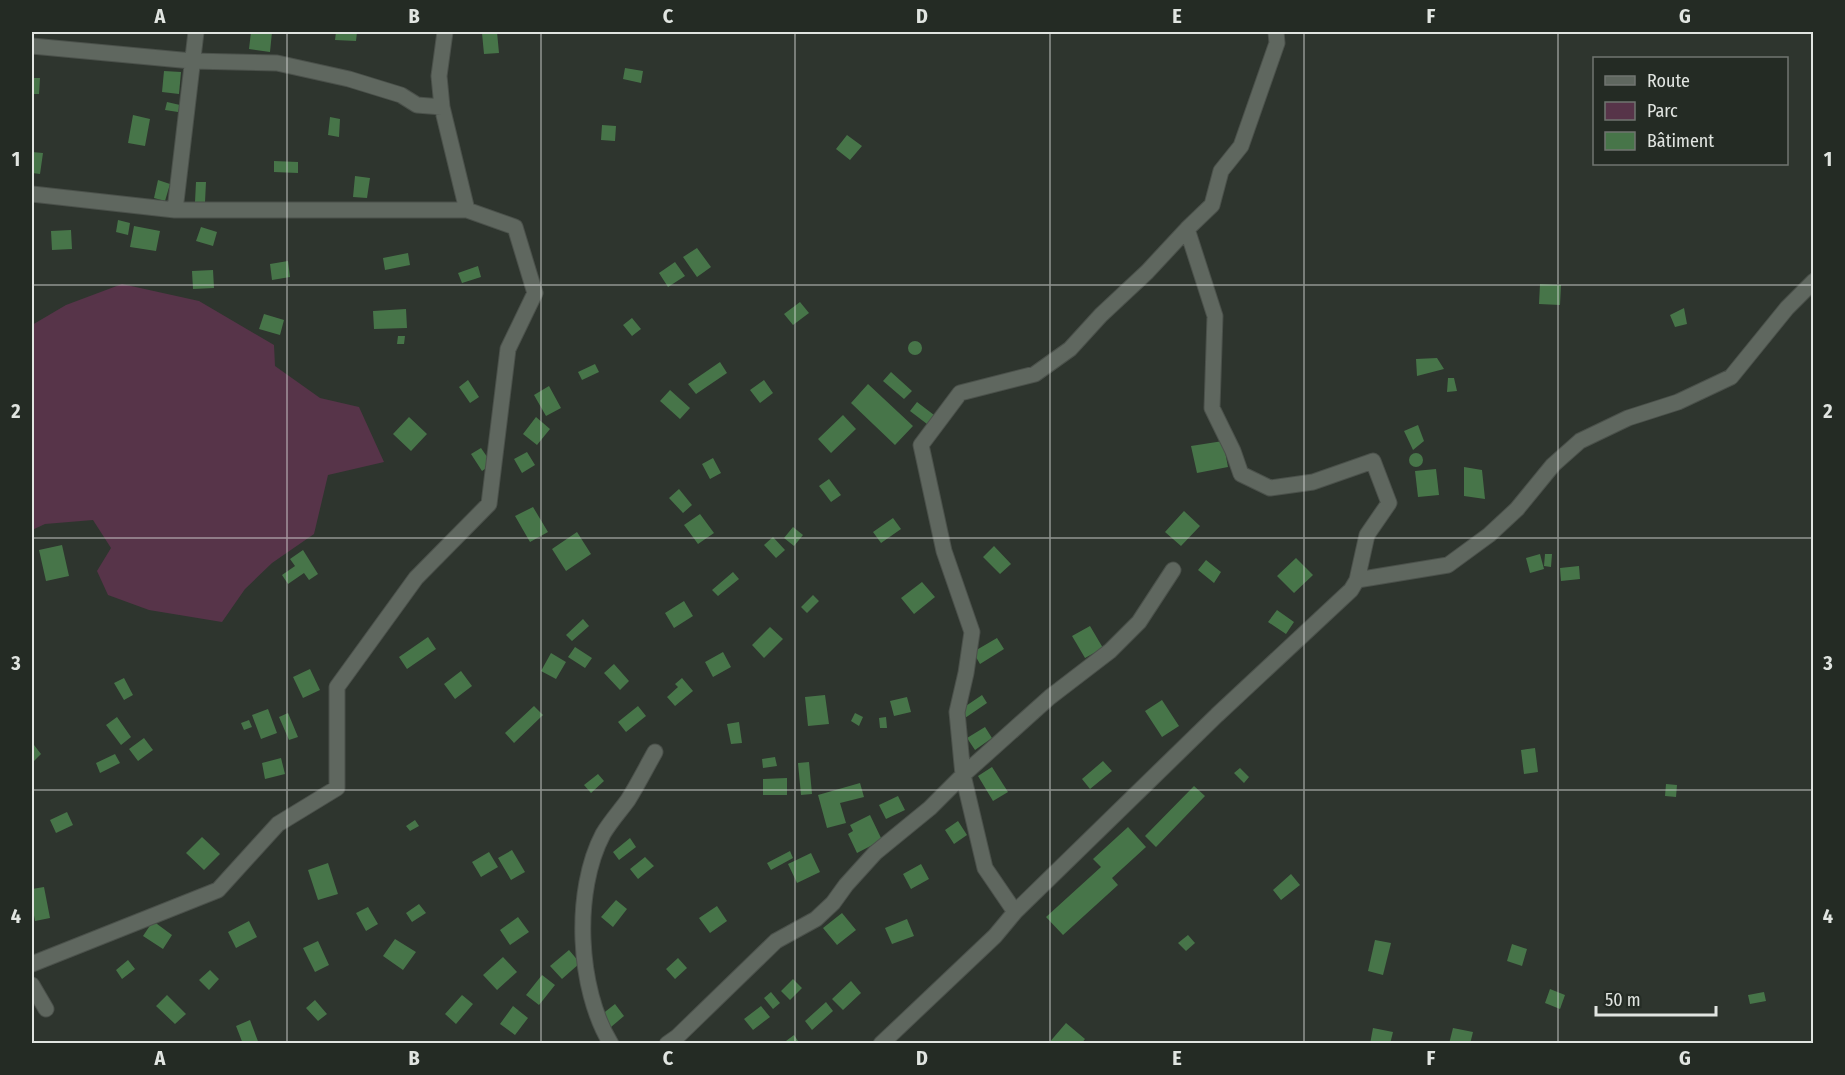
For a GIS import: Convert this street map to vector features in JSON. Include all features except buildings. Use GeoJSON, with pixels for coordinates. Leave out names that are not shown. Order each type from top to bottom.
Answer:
{"type":"FeatureCollection","features":[{"type":"Feature","properties":{"kind":"street"},"geometry":{"type":"LineString","coordinates":[[175,210],[196,32]]}},
{"type":"Feature","properties":{"kind":"street"},"geometry":{"type":"LineString","coordinates":[[445,32],[439,76],[442,107],[467,210]]}},
{"type":"Feature","properties":{"kind":"street"},"geometry":{"type":"LineString","coordinates":[[1015,912],[985,868],[963,775],[957,712],[972,632],[944,551],[921,445],[960,393],[1035,374],[1070,349],[1212,205],[1221,171],[1241,146],[1277,43],[1276,32]]}},
{"type":"Feature","properties":{"kind":"street"},"geometry":{"type":"LineString","coordinates":[[32,46],[192,61],[277,63],[349,79],[401,95],[417,105],[442,107]]}},
{"type":"Feature","properties":{"kind":"street"},"geometry":{"type":"LineString","coordinates":[[32,194],[175,210],[467,210],[515,227],[535,293],[508,349],[489,504],[416,578],[337,687],[337,788],[278,824],[218,890],[32,964]]}},
{"type":"Feature","properties":{"kind":"street"},"geometry":{"type":"LineString","coordinates":[[881,1044],[995,936],[1015,912],[1217,715],[1351,590],[1357,580],[1367,535],[1389,504],[1373,461],[1313,482],[1270,488],[1241,474],[1233,451],[1212,408],[1215,316],[1187,229]]}},
{"type":"Feature","properties":{"kind":"street"},"geometry":{"type":"LineString","coordinates":[[1357,580],[1448,565],[1489,535],[1517,508],[1553,465],[1580,441],[1628,418],[1678,402],[1731,377],[1787,308],[1814,281]]}},
{"type":"Feature","properties":{"kind":"street"},"geometry":{"type":"LineString","coordinates":[[668,1044],[776,941],[816,919],[833,903],[875,853],[930,808],[963,775],[1050,697],[1110,651],[1138,621],[1173,570]]}},
{"type":"Feature","properties":{"kind":"street"},"geometry":{"type":"LineString","coordinates":[[611,1044],[603,1031],[596,1011],[584,953],[586,880],[603,833],[627,801],[655,752]]}},
{"type":"Feature","properties":{"kind":"street"},"geometry":{"type":"LineString","coordinates":[[32,985],[46,1009]]}},
{"type":"Feature","properties":{"kind":"green space"},"geometry":{"type":"Polygon","coordinates":[[[122,284],[199,301],[274,345],[275,366],[320,398],[359,407],[384,462],[328,475],[314,534],[272,563],[245,589],[222,622],[149,610],[108,595],[97,571],[111,548],[93,520],[45,524],[32,530],[32,325],[66,305],[122,284]]]}}]}
